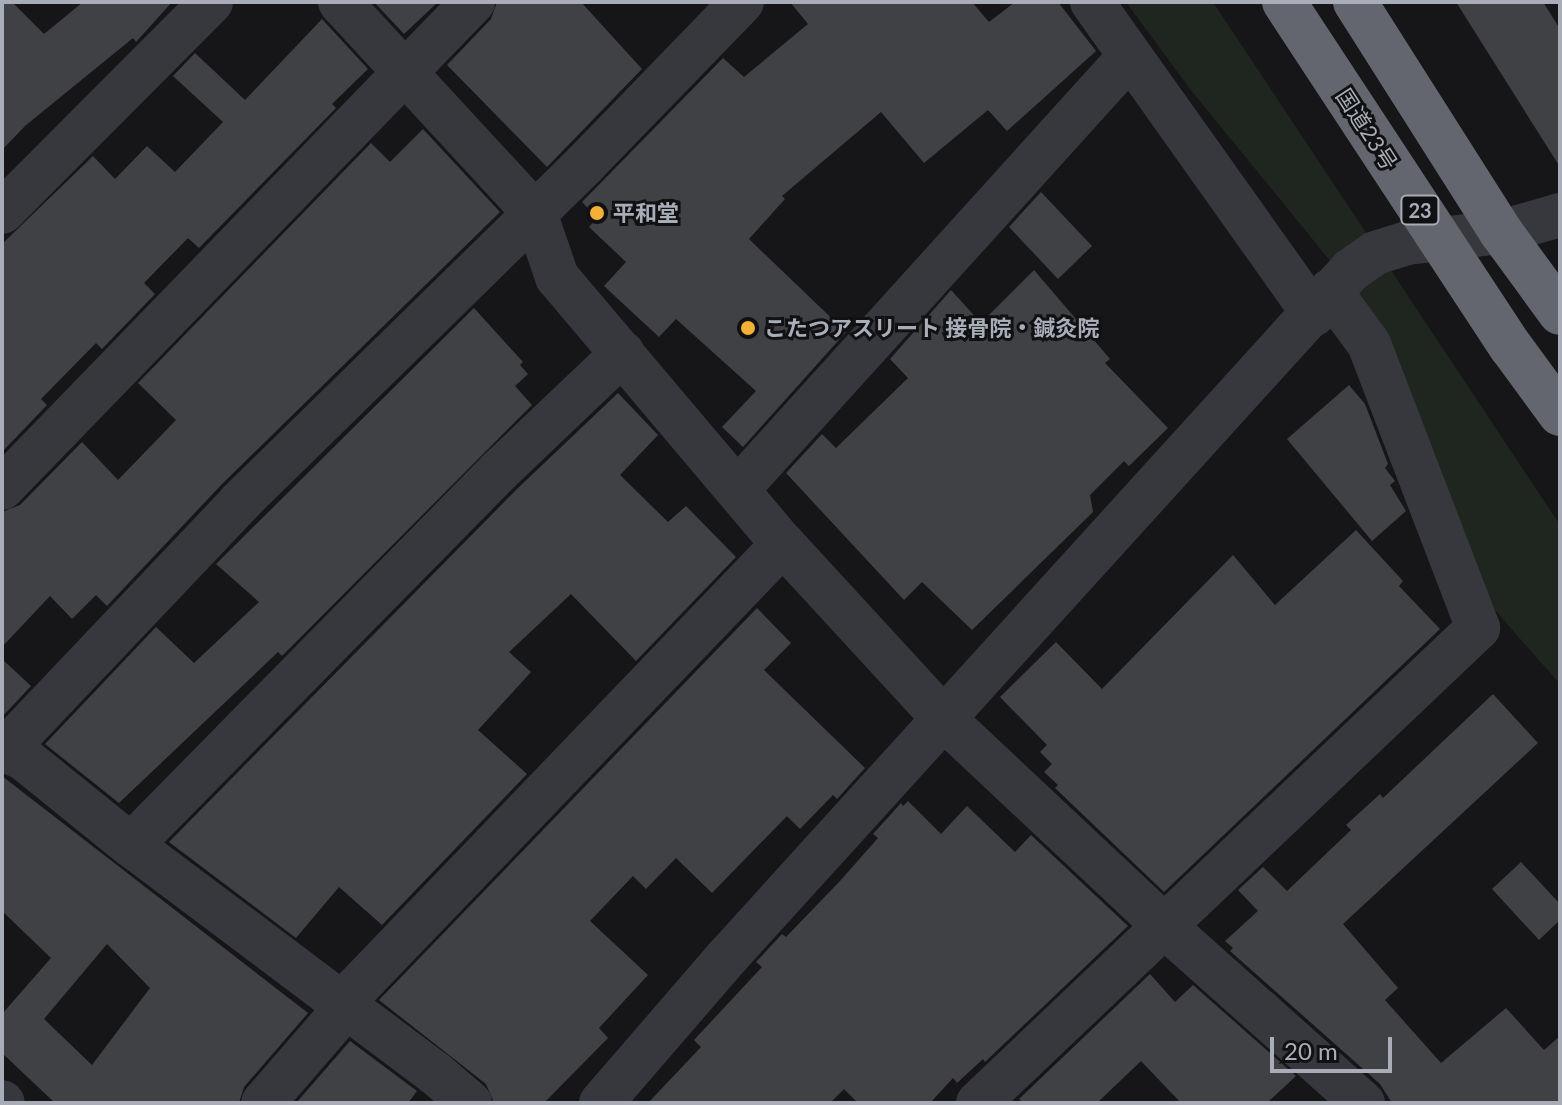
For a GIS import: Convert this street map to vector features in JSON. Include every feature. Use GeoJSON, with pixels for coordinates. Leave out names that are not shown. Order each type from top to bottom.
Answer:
{"type":"FeatureCollection","features":[{"type":"Feature","properties":{"kind":"highway","name":"国道23号"},"geometry":{"type":"LineString","coordinates":[[1284,2],[1511,347],[1560,414]]}},
{"type":"Feature","properties":{"kind":"highway","name":"23"},"geometry":{"type":"LineString","coordinates":[[1355,2],[1501,232],[1560,313]]}},
{"type":"Feature","properties":{"kind":"street"},"geometry":{"type":"LineString","coordinates":[[2,212],[211,2]]}},
{"type":"Feature","properties":{"kind":"street"},"geometry":{"type":"LineString","coordinates":[[340,2],[535,213],[557,277],[783,544],[944,719],[1163,925],[1363,1103]]}},
{"type":"Feature","properties":{"kind":"street"},"geometry":{"type":"LineString","coordinates":[[2,488],[473,2]]}},
{"type":"Feature","properties":{"kind":"street"},"geometry":{"type":"LineString","coordinates":[[5,754],[240,502],[535,213],[742,2]]}},
{"type":"Feature","properties":{"kind":"street"},"geometry":{"type":"LineString","coordinates":[[978,1103],[1478,628],[1369,344],[1322,302],[1129,57],[1092,2]]}},
{"type":"Feature","properties":{"kind":"street"},"geometry":{"type":"LineString","coordinates":[[738,489],[1129,57]]}},
{"type":"Feature","properties":{"kind":"street"},"geometry":{"type":"LineString","coordinates":[[601,1103],[728,956],[1322,302],[1375,253],[1439,238],[1501,232],[1560,215]]}},
{"type":"Feature","properties":{"kind":"street"},"geometry":{"type":"LineString","coordinates":[[131,845],[478,492],[623,353]]}},
{"type":"Feature","properties":{"kind":"street"},"geometry":{"type":"LineString","coordinates":[[263,1103],[345,1004],[783,544]]}},
{"type":"Feature","properties":{"kind":"street"},"geometry":{"type":"LineString","coordinates":[[5,754],[23,758],[131,845],[345,1004],[470,1103]]}},
{"type":"Feature","properties":{"kind":"shaded area"},"geometry":{"type":"Polygon","coordinates":[[[1126,2],[1213,2],[1560,525],[1560,684],[1493,608],[1380,322],[1190,89],[1126,2]]]}},
{"type":"Feature","properties":{"kind":"building"},"geometry":{"type":"Polygon","coordinates":[[[2,2],[12,2],[44,34],[83,2],[172,2],[136,42],[133,38],[25,126],[2,150],[2,2]]]}},
{"type":"Feature","properties":{"kind":"building"},"geometry":{"type":"Polygon","coordinates":[[[374,2],[438,2],[404,34],[374,2]]]}},
{"type":"Feature","properties":{"kind":"building"},"geometry":{"type":"Polygon","coordinates":[[[497,2],[581,2],[642,69],[547,167],[447,65],[491,19],[497,2]]]}},
{"type":"Feature","properties":{"kind":"building"},"geometry":{"type":"Polygon","coordinates":[[[790,2],[972,2],[989,22],[1015,2],[1058,2],[1096,51],[1007,131],[988,110],[924,163],[881,112],[782,196],[785,199],[749,239],[846,332],[743,447],[722,427],[756,391],[676,319],[659,337],[604,286],[626,262],[589,227],[597,218],[582,202],[723,58],[744,77],[808,24],[790,2]]]}},
{"type":"Feature","properties":{"kind":"building"},"geometry":{"type":"Polygon","coordinates":[[[1456,2],[1543,2],[1560,29],[1560,167],[1456,2]]]}},
{"type":"Feature","properties":{"kind":"building"},"geometry":{"type":"Polygon","coordinates":[[[322,19],[368,69],[332,104],[336,108],[199,248],[188,238],[144,283],[155,294],[102,349],[96,343],[41,399],[47,405],[2,452],[2,244],[93,156],[115,179],[147,146],[175,172],[223,122],[173,76],[195,53],[245,100],[322,19]]]}},
{"type":"Feature","properties":{"kind":"building"},"geometry":{"type":"Polygon","coordinates":[[[423,129],[500,212],[222,484],[107,606],[96,595],[72,619],[50,596],[2,647],[2,512],[20,505],[82,442],[118,480],[176,420],[138,383],[371,143],[390,162],[423,129]]]}},
{"type":"Feature","properties":{"kind":"building"},"geometry":{"type":"Polygon","coordinates":[[[1041,192],[1092,246],[1058,279],[1009,227],[1041,192]]]}},
{"type":"Feature","properties":{"kind":"building"},"geometry":{"type":"Polygon","coordinates":[[[1034,270],[1110,359],[1105,363],[1168,428],[1129,466],[1124,461],[1090,495],[1093,512],[972,630],[922,582],[904,600],[786,473],[822,434],[836,448],[908,378],[890,359],[951,290],[981,323],[1034,270]]]}},
{"type":"Feature","properties":{"kind":"building"},"geometry":{"type":"Polygon","coordinates":[[[474,308],[523,362],[520,365],[528,374],[515,386],[532,405],[282,656],[278,652],[119,803],[45,744],[156,627],[194,663],[259,602],[216,564],[474,308]]]}},
{"type":"Feature","properties":{"kind":"building"},"geometry":{"type":"Polygon","coordinates":[[[1349,385],[1365,404],[1388,464],[1385,468],[1395,481],[1390,485],[1406,511],[1372,541],[1287,439],[1349,385]]]}},
{"type":"Feature","properties":{"kind":"building"},"geometry":{"type":"Polygon","coordinates":[[[618,393],[658,435],[620,475],[668,522],[686,506],[736,557],[636,661],[571,594],[509,652],[531,672],[478,730],[527,774],[382,925],[339,887],[296,938],[169,842],[517,489],[618,393]]]}},
{"type":"Feature","properties":{"kind":"building"},"geometry":{"type":"Polygon","coordinates":[[[1356,530],[1403,581],[1399,586],[1440,629],[1164,892],[1055,788],[1058,785],[1044,772],[1052,764],[1040,752],[1047,745],[1000,697],[1056,642],[1102,689],[1233,555],[1275,605],[1356,530]]]}},
{"type":"Feature","properties":{"kind":"building"},"geometry":{"type":"Polygon","coordinates":[[[757,608],[791,643],[764,670],[865,768],[837,799],[833,795],[800,829],[787,816],[712,893],[676,858],[646,889],[633,876],[590,921],[648,975],[599,1028],[608,1038],[544,1103],[494,1103],[486,1084],[379,1000],[757,608]]]}},
{"type":"Feature","properties":{"kind":"building"},"geometry":{"type":"Polygon","coordinates":[[[2,659],[31,686],[2,717],[2,659]]]}},
{"type":"Feature","properties":{"kind":"building"},"geometry":{"type":"Polygon","coordinates":[[[1493,694],[1538,743],[1343,924],[1398,988],[1385,1000],[1441,1063],[1506,1008],[1544,1050],[1560,1036],[1560,1103],[1392,1103],[1380,1084],[1230,951],[1233,948],[1225,941],[1258,911],[1238,890],[1263,867],[1287,891],[1351,830],[1346,825],[1380,794],[1383,798],[1493,694]]]}},
{"type":"Feature","properties":{"kind":"building"},"geometry":{"type":"Polygon","coordinates":[[[2,776],[308,1013],[244,1087],[239,1103],[55,1103],[2,1053],[2,1014],[51,958],[2,911],[2,776]],[[107,944],[44,1019],[92,1065],[150,988],[107,944]]]}},
{"type":"Feature","properties":{"kind":"building"},"geometry":{"type":"Polygon","coordinates":[[[908,801],[941,834],[967,806],[1015,852],[1031,835],[1128,926],[985,1062],[983,1059],[957,1083],[953,1078],[930,1103],[858,1103],[844,1089],[830,1103],[648,1103],[701,1047],[694,1040],[762,967],[756,962],[782,934],[786,937],[840,881],[878,838],[873,834],[901,803],[903,806],[908,801]]]}},
{"type":"Feature","properties":{"kind":"building"},"geometry":{"type":"Polygon","coordinates":[[[1521,862],[1560,904],[1560,920],[1539,940],[1492,889],[1521,862]]]}},
{"type":"Feature","properties":{"kind":"building"},"geometry":{"type":"Polygon","coordinates":[[[1150,974],[1175,1002],[1193,985],[1296,1076],[1267,1103],[1181,1103],[1141,1061],[1097,1103],[1023,1103],[1019,1099],[1150,974]]]}},
{"type":"Feature","properties":{"kind":"building"},"geometry":{"type":"Polygon","coordinates":[[[350,1041],[417,1091],[408,1103],[296,1103],[350,1041]]]}},
{"type":"Feature","properties":{"kind":"place","name":"平和堂"},"geometry":{"type":"Point","coordinates":[597,213]}},
{"type":"Feature","properties":{"kind":"place","name":"こたつアスリート 接骨院・鍼灸院"},"geometry":{"type":"Point","coordinates":[748,328]}}]}
